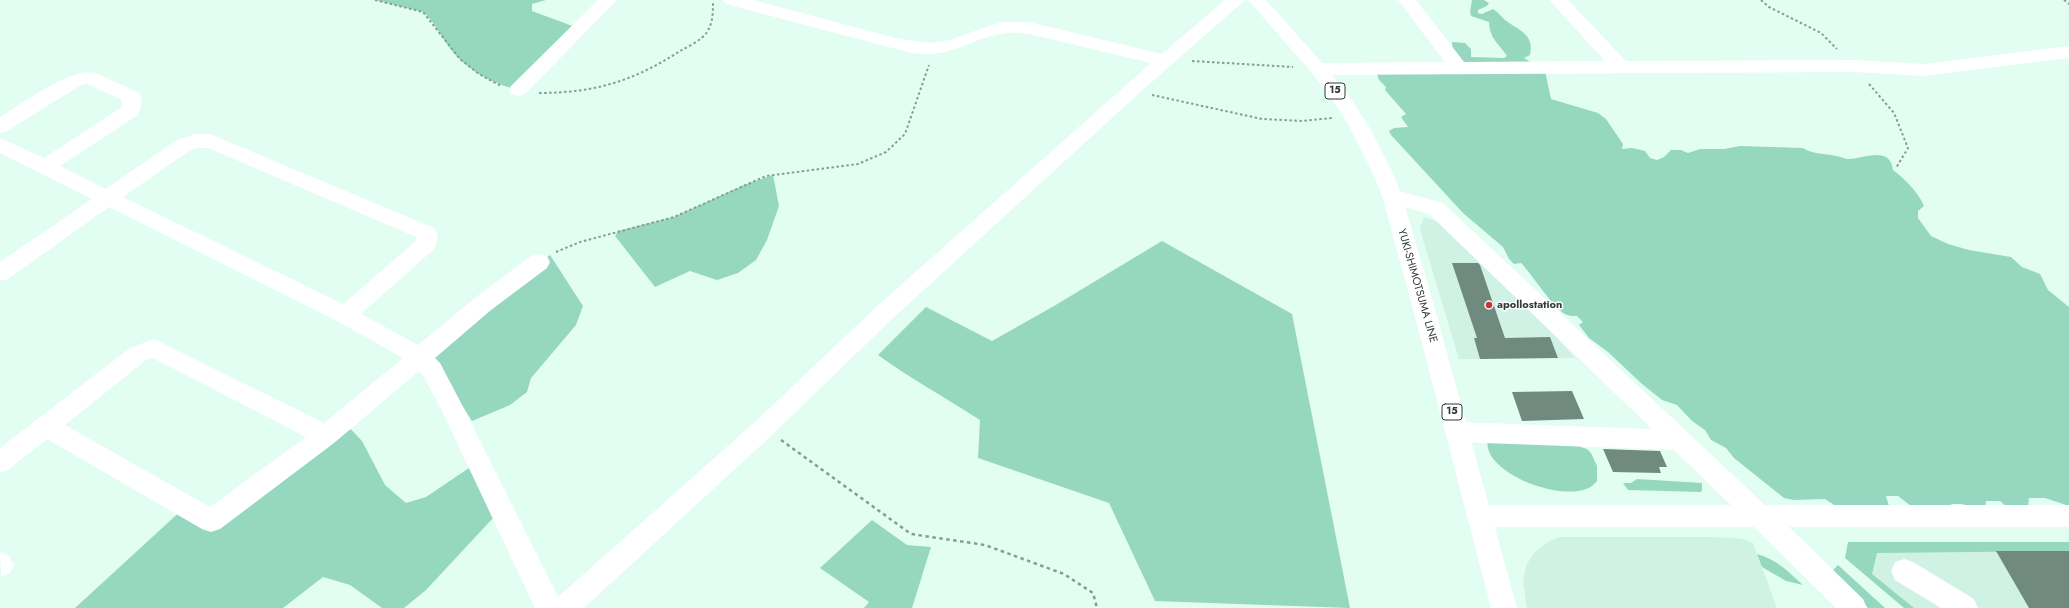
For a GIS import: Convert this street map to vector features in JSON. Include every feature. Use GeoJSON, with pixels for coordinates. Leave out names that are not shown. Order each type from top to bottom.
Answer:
{"type":"FeatureCollection","features":[{"type":"Feature","properties":{"kind":"street"},"geometry":{"type":"LineString","coordinates":[[518,90],[568,38],[608,0]]}},
{"type":"Feature","properties":{"kind":"street"},"geometry":{"type":"LineString","coordinates":[[732,0],[891,42],[920,48],[949,46],[1000,27],[1010,26],[1029,28],[1164,60]]}},
{"type":"Feature","properties":{"kind":"street"},"geometry":{"type":"LineString","coordinates":[[565,608],[764,428],[883,314],[1164,60],[1236,0]]}},
{"type":"Feature","properties":{"kind":"street","name":"YUKI-SHIMOTSUMA LINE"},"geometry":{"type":"LineString","coordinates":[[1257,0],[1318,69],[1352,116],[1372,149],[1392,196],[1504,608]]}},
{"type":"Feature","properties":{"kind":"street"},"geometry":{"type":"LineString","coordinates":[[1407,0],[1459,68]]}},
{"type":"Feature","properties":{"kind":"street"},"geometry":{"type":"LineString","coordinates":[[1558,0],[1620,66]]}},
{"type":"Feature","properties":{"kind":"street"},"geometry":{"type":"LineString","coordinates":[[1318,69],[1620,66],[1854,66],[1924,70],[2004,62],[2069,52]]}},
{"type":"Feature","properties":{"kind":"street"},"geometry":{"type":"LineString","coordinates":[[0,126],[74,81],[89,77],[132,97],[131,110],[46,166]]}},
{"type":"Feature","properties":{"kind":"street"},"geometry":{"type":"LineString","coordinates":[[3,268],[182,146],[195,141],[210,141],[427,233],[426,244],[345,315]]}},
{"type":"Feature","properties":{"kind":"street"},"geometry":{"type":"LineString","coordinates":[[0,144],[345,315],[420,357],[432,370],[452,408],[549,608]]}},
{"type":"Feature","properties":{"kind":"street"},"geometry":{"type":"LineString","coordinates":[[1392,196],[1436,208],[1761,517],[1853,608]]}},
{"type":"Feature","properties":{"kind":"street"},"geometry":{"type":"LineString","coordinates":[[46,426],[211,521],[326,436],[483,304],[539,262]]}},
{"type":"Feature","properties":{"kind":"street"},"geometry":{"type":"LineString","coordinates":[[0,462],[138,354],[154,348],[326,436]]}},
{"type":"Feature","properties":{"kind":"street"},"geometry":{"type":"LineString","coordinates":[[1457,432],[1680,440]]}},
{"type":"Feature","properties":{"kind":"street"},"geometry":{"type":"LineString","coordinates":[[1480,516],[2069,516]]}},
{"type":"Feature","properties":{"kind":"street"},"geometry":{"type":"LineString","coordinates":[[1904,571],[1965,608]]}},
{"type":"Feature","properties":{"kind":"path"},"geometry":{"type":"LineString","coordinates":[[1761,0],[1769,7],[1821,33],[1854,66],[1894,113],[1908,148],[1896,168]]}},
{"type":"Feature","properties":{"kind":"path"},"geometry":{"type":"LineString","coordinates":[[2064,0],[2069,4]]}},
{"type":"Feature","properties":{"kind":"path"},"geometry":{"type":"LineString","coordinates":[[539,262],[580,242],[674,217],[766,176],[858,164],[886,152],[905,134],[924,75],[937,48]]}},
{"type":"Feature","properties":{"kind":"path"},"geometry":{"type":"LineString","coordinates":[[1164,60],[1234,62],[1318,69]]}},
{"type":"Feature","properties":{"kind":"path"},"geometry":{"type":"LineString","coordinates":[[1130,91],[1262,119],[1302,121],[1352,116]]}},
{"type":"Feature","properties":{"kind":"path"},"geometry":{"type":"LineString","coordinates":[[764,428],[911,534],[985,545],[1064,574],[1093,592],[1097,608]]}},
{"type":"Feature","properties":{"kind":"shaded area"},"geometry":{"type":"Polygon","coordinates":[[[1424,217],[1448,225],[1576,358],[1459,359],[1420,229],[1424,217]]]}},
{"type":"Feature","properties":{"kind":"shaded area"},"geometry":{"type":"Polygon","coordinates":[[[1559,537],[1710,537],[1746,540],[1753,543],[1777,608],[1527,608],[1523,581],[1526,566],[1533,554],[1546,543],[1559,537]]]}},
{"type":"Feature","properties":{"kind":"shaded area"},"geometry":{"type":"Polygon","coordinates":[[[1869,542],[2069,542],[2069,608],[1904,608],[1864,573],[1869,542]]]}},
{"type":"Feature","properties":{"kind":"green space"},"geometry":{"type":"Polygon","coordinates":[[[375,0],[546,0],[532,4],[532,11],[578,28],[518,90],[498,84],[471,69],[449,47],[434,24],[423,12],[375,0]]]}},
{"type":"Feature","properties":{"kind":"green space"},"geometry":{"type":"Polygon","coordinates":[[[1472,0],[1484,0],[1489,3],[1487,6],[1478,10],[1478,13],[1482,14],[1493,9],[1528,37],[1531,48],[1530,55],[1524,58],[1545,71],[1551,99],[1598,113],[1606,119],[1623,144],[1622,149],[1632,148],[1645,151],[1650,158],[1657,160],[1664,157],[1671,150],[1681,150],[1688,153],[1700,149],[1724,149],[1740,146],[1803,148],[1815,153],[1838,156],[1845,159],[1881,155],[1886,157],[1891,162],[1893,170],[1915,191],[1924,206],[1918,211],[1918,218],[1931,236],[1948,244],[1969,250],[2011,257],[2022,267],[2040,274],[2048,290],[2069,307],[2069,506],[2045,498],[2029,498],[2028,507],[2007,507],[2000,501],[1986,501],[1985,511],[1962,504],[1952,504],[1946,507],[1911,506],[1898,496],[1886,496],[1889,506],[1869,508],[1834,505],[1825,499],[1794,500],[1784,498],[1734,458],[1726,448],[1711,440],[1705,430],[1692,421],[1677,405],[1662,400],[1642,384],[1608,352],[1589,338],[1579,325],[1583,322],[1577,316],[1567,315],[1562,312],[1521,263],[1514,264],[1509,259],[1503,247],[1463,213],[1389,131],[1394,128],[1408,127],[1401,117],[1406,114],[1385,90],[1386,87],[1379,80],[1377,74],[1447,65],[1453,51],[1452,42],[1465,43],[1471,49],[1471,57],[1504,58],[1507,56],[1493,37],[1489,22],[1471,16],[1470,12],[1472,0]]]}},
{"type":"Feature","properties":{"kind":"green space"},"geometry":{"type":"Polygon","coordinates":[[[773,175],[779,206],[767,240],[756,260],[738,273],[717,280],[690,271],[655,287],[615,236],[618,231],[674,217],[744,185],[773,175]]]}},
{"type":"Feature","properties":{"kind":"green space"},"geometry":{"type":"Polygon","coordinates":[[[1162,241],[1292,314],[1350,608],[1155,601],[1109,503],[978,458],[980,420],[878,355],[926,307],[992,341],[1054,306],[1162,241]]]}},
{"type":"Feature","properties":{"kind":"green space"},"geometry":{"type":"Polygon","coordinates":[[[550,255],[583,306],[576,325],[531,378],[527,392],[510,405],[472,421],[428,351],[539,262],[550,255]]]}},
{"type":"Feature","properties":{"kind":"green space"},"geometry":{"type":"Polygon","coordinates":[[[343,421],[362,441],[385,485],[406,503],[426,497],[472,466],[494,517],[426,590],[404,608],[382,608],[350,585],[323,577],[283,608],[75,608],[185,507],[211,521],[343,421]]]}},
{"type":"Feature","properties":{"kind":"green space"},"geometry":{"type":"Polygon","coordinates":[[[1488,440],[1565,442],[1587,449],[1591,453],[1597,466],[1597,481],[1586,489],[1570,492],[1552,490],[1532,484],[1514,476],[1499,465],[1490,453],[1488,440]]]}},
{"type":"Feature","properties":{"kind":"green space"},"geometry":{"type":"Polygon","coordinates":[[[1637,479],[1702,483],[1702,490],[1701,492],[1628,490],[1623,483],[1631,483],[1637,479]]]}},
{"type":"Feature","properties":{"kind":"green space"},"geometry":{"type":"Polygon","coordinates":[[[872,520],[907,545],[931,547],[912,608],[864,608],[869,602],[820,568],[872,520]]]}},
{"type":"Feature","properties":{"kind":"green space"},"geometry":{"type":"Polygon","coordinates":[[[1848,542],[2069,542],[2069,551],[1877,553],[1872,574],[1914,608],[1904,608],[1845,558],[1848,542]]]}},
{"type":"Feature","properties":{"kind":"green space"},"geometry":{"type":"Polygon","coordinates":[[[1757,554],[1776,563],[1803,585],[1786,581],[1762,567],[1757,554]]]}},
{"type":"Feature","properties":{"kind":"green space"},"geometry":{"type":"Polygon","coordinates":[[[1838,565],[1885,608],[1868,608],[1831,572],[1838,565]]]}},
{"type":"Feature","properties":{"kind":"building"},"geometry":{"type":"Polygon","coordinates":[[[1452,263],[1478,263],[1480,265],[1505,338],[1550,337],[1558,358],[1480,359],[1474,338],[1477,338],[1452,263]]]}},
{"type":"Feature","properties":{"kind":"building"},"geometry":{"type":"Polygon","coordinates":[[[1572,391],[1584,419],[1522,421],[1512,392],[1572,391]]]}},
{"type":"Feature","properties":{"kind":"building"},"geometry":{"type":"Polygon","coordinates":[[[1603,449],[1660,451],[1667,467],[1659,467],[1661,473],[1613,472],[1603,449]]]}},
{"type":"Feature","properties":{"kind":"building"},"geometry":{"type":"Polygon","coordinates":[[[1996,551],[2069,551],[2069,608],[2029,608],[1996,551]]]}},
{"type":"Feature","properties":{"kind":"place","name":"apollostation"},"geometry":{"type":"Point","coordinates":[1489,305]}}]}
